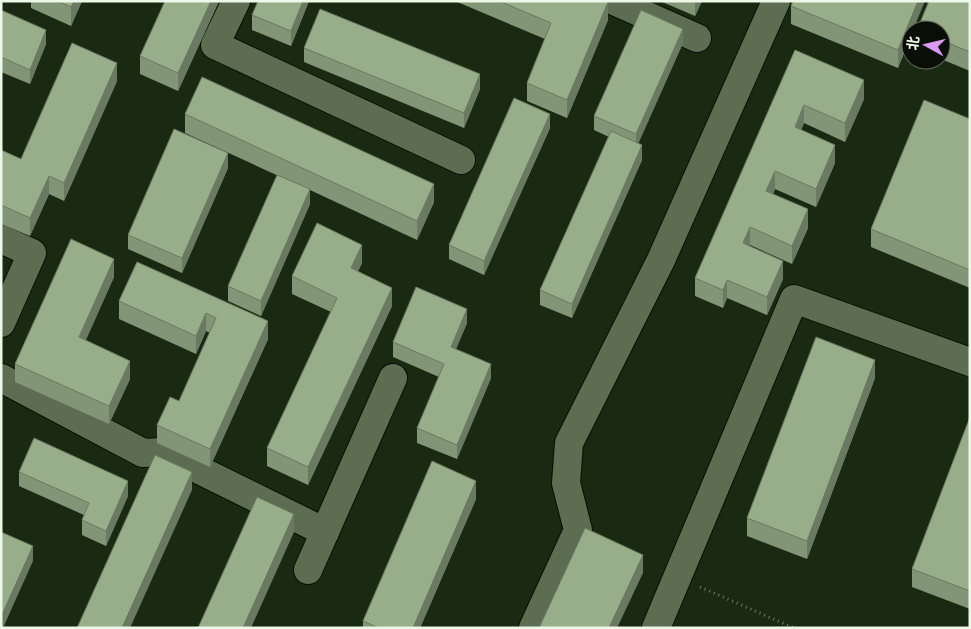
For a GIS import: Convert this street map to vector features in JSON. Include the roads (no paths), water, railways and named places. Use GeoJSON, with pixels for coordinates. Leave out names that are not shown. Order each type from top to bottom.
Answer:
{"type":"FeatureCollection","features":[{"type":"Feature","properties":{"kind":"street"},"geometry":{"type":"LineString","coordinates":[[236,1],[215,45],[461,160]]}},
{"type":"Feature","properties":{"kind":"street"},"geometry":{"type":"LineString","coordinates":[[614,1],[697,38]]}},
{"type":"Feature","properties":{"kind":"street"},"geometry":{"type":"LineString","coordinates":[[533,628],[578,530],[566,483],[569,443],[661,260],[776,1]]}},
{"type":"Feature","properties":{"kind":"street"},"geometry":{"type":"LineString","coordinates":[[1,239],[32,253],[1,323]]}},
{"type":"Feature","properties":{"kind":"street"},"geometry":{"type":"LineString","coordinates":[[656,628],[676,576],[794,299],[970,362]]}},
{"type":"Feature","properties":{"kind":"street"},"geometry":{"type":"LineString","coordinates":[[1,378],[143,453],[163,452],[325,532]]}},
{"type":"Feature","properties":{"kind":"street"},"geometry":{"type":"LineString","coordinates":[[308,570],[392,378]]}}]}
